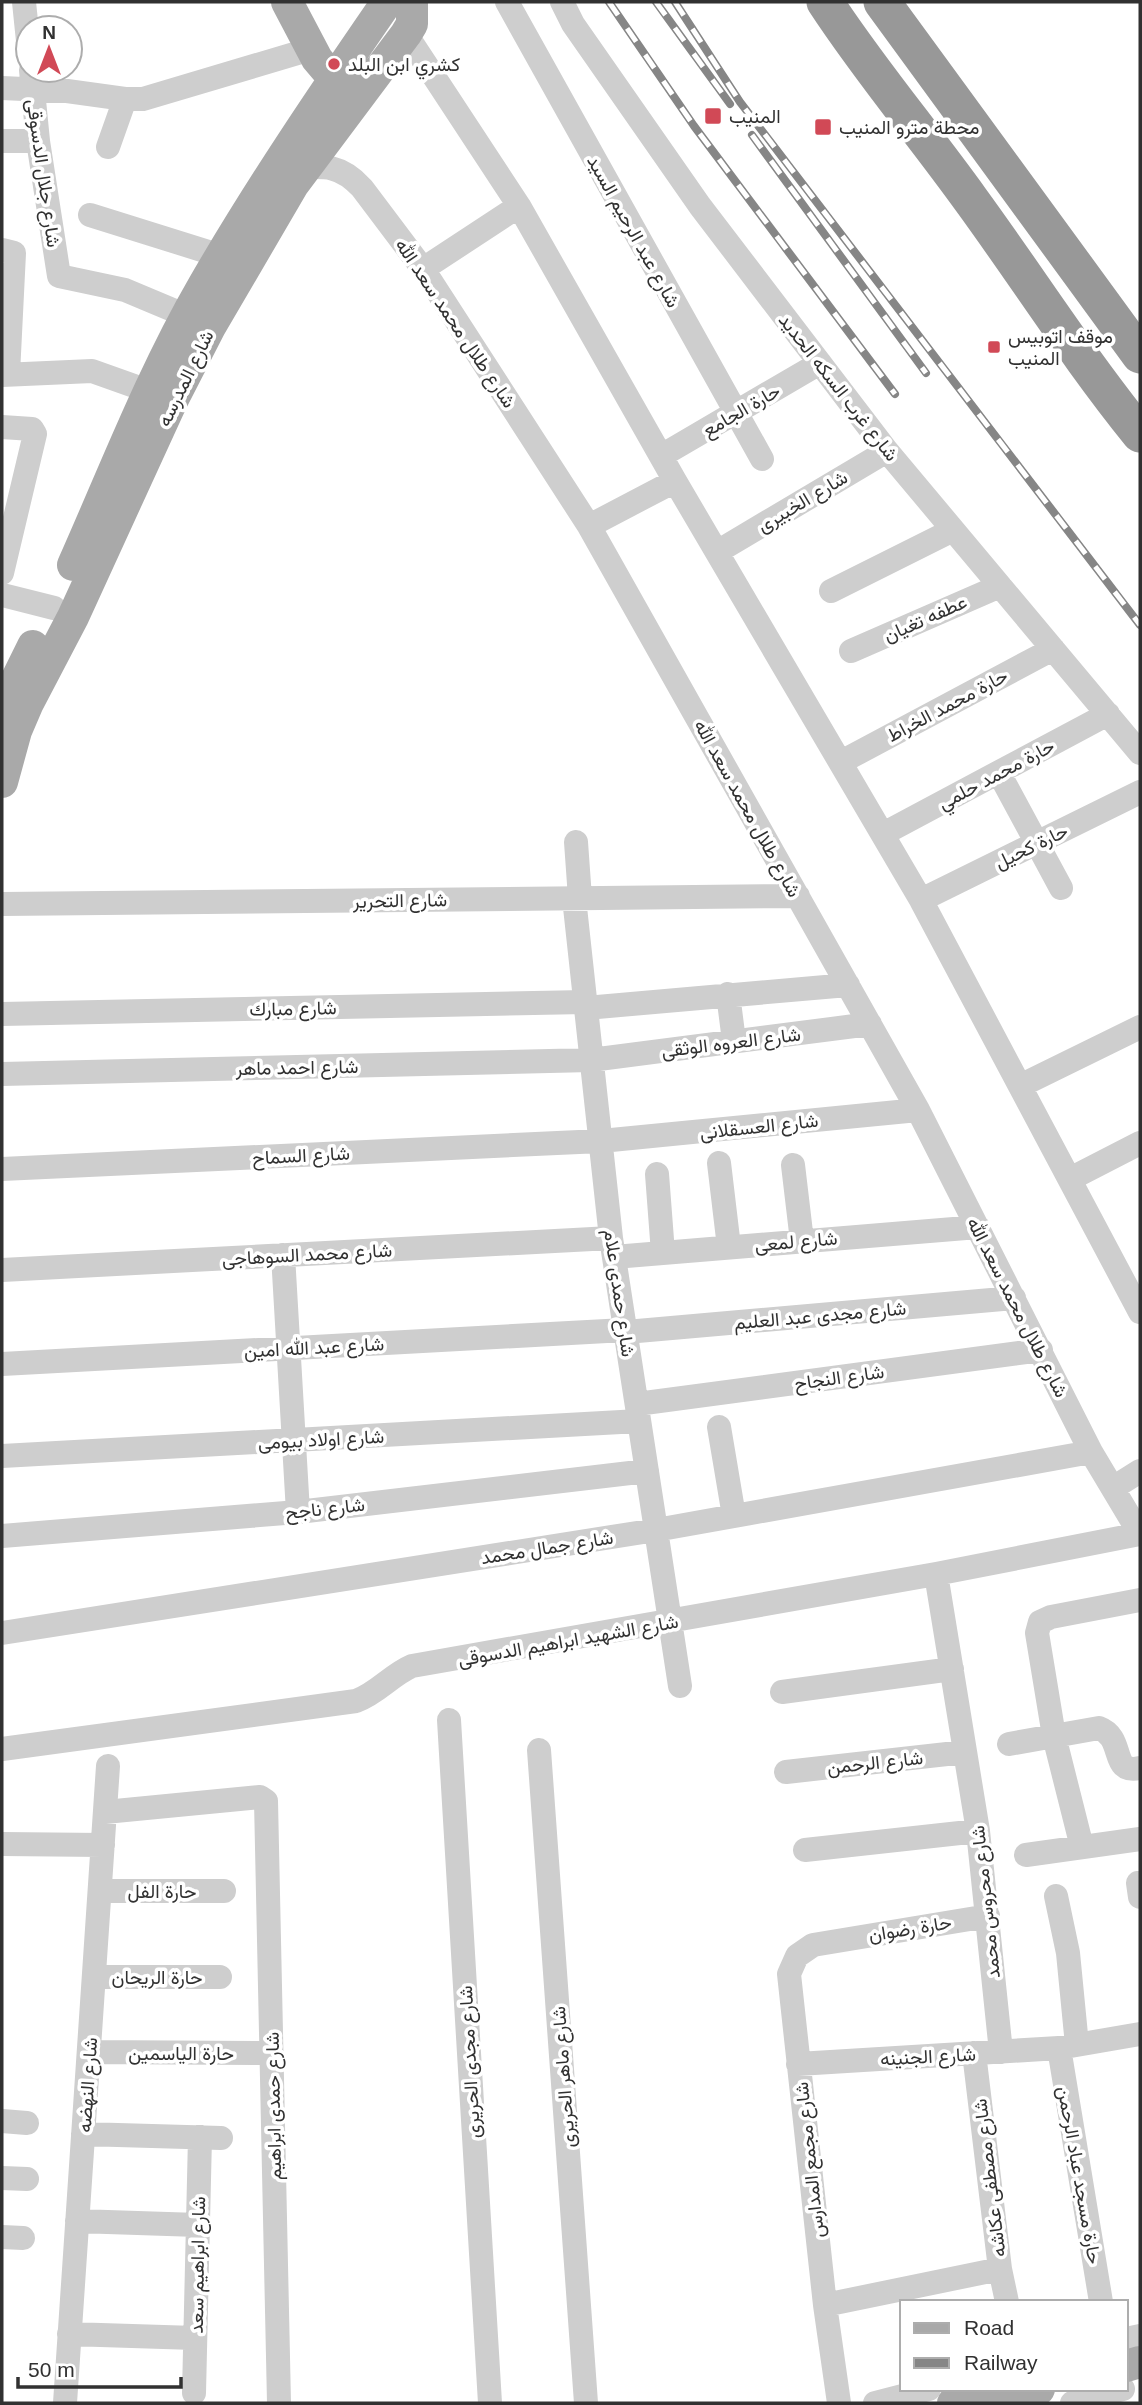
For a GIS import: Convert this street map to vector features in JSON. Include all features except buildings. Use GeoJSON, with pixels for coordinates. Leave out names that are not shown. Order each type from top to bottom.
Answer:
{"type":"FeatureCollection","features":[{"type":"Feature","properties":{"kind":"highway"},"geometry":{"type":"LineString","coordinates":[[825,2],[855,49],[978,210],[1096,379],[1140,434]]}},
{"type":"Feature","properties":{"kind":"highway"},"geometry":{"type":"LineString","coordinates":[[882,2],[1140,355]]}},
{"type":"Feature","properties":{"kind":"main road"},"geometry":{"type":"LineString","coordinates":[[287,2],[311,49],[334,79]]}},
{"type":"Feature","properties":{"kind":"main road","name":"شارع المدرسه"},"geometry":{"type":"LineString","coordinates":[[10,700],[73,617],[172,403],[334,79],[387,2]]}},
{"type":"Feature","properties":{"kind":"main road","name":"شارع المدرسه"},"geometry":{"type":"LineString","coordinates":[[2,782],[16,732],[10,700],[187,316],[221,256],[290,168],[406,34],[412,24],[412,2]]}},
{"type":"Feature","properties":{"kind":"main road"},"geometry":{"type":"LineString","coordinates":[[953,2403],[1003,2391]]}},
{"type":"Feature","properties":{"kind":"main road"},"geometry":{"type":"LineString","coordinates":[[986,2403],[1031,2391]]}},
{"type":"Feature","properties":{"kind":"street","name":"شارع عبد الرحيم السيد"},"geometry":{"type":"LineString","coordinates":[[507,2],[762,459]]}},
{"type":"Feature","properties":{"kind":"street","name":"شارع غرب السكه الحديد"},"geometry":{"type":"LineString","coordinates":[[562,2],[573,24],[700,206],[887,451],[1140,753]]}},
{"type":"Feature","properties":{"kind":"street"},"geometry":{"type":"LineString","coordinates":[[406,34],[519,206],[675,481],[841,761],[921,901],[1070,1180],[1136,1296]]}},
{"type":"Feature","properties":{"kind":"street"},"geometry":{"type":"LineString","coordinates":[[55,84],[125,99],[143,99],[311,49]]}},
{"type":"Feature","properties":{"kind":"street","name":"شارع جلال الدسوقى"},"geometry":{"type":"LineString","coordinates":[[32,84],[38,141],[59,276],[125,290],[187,316]]}},
{"type":"Feature","properties":{"kind":"street"},"geometry":{"type":"LineString","coordinates":[[108,147],[125,99]]}},
{"type":"Feature","properties":{"kind":"street"},"geometry":{"type":"LineString","coordinates":[[2,141],[38,141]]}},
{"type":"Feature","properties":{"kind":"street","name":"شارع طلال محمد سعد الله"},"geometry":{"type":"LineString","coordinates":[[290,168],[332,167],[354,179],[423,269],[589,526],[918,1110],[1091,1452],[1140,1534]]}},
{"type":"Feature","properties":{"kind":"street"},"geometry":{"type":"LineString","coordinates":[[423,269],[519,206]]}},
{"type":"Feature","properties":{"kind":"street"},"geometry":{"type":"LineString","coordinates":[[90,215],[221,256]]}},
{"type":"Feature","properties":{"kind":"street"},"geometry":{"type":"LineString","coordinates":[[2,250],[14,253],[5,375],[94,359],[151,392]]}},
{"type":"Feature","properties":{"kind":"street","name":"حارة الجامع"},"geometry":{"type":"LineString","coordinates":[[661,456],[820,363]]}},
{"type":"Feature","properties":{"kind":"street"},"geometry":{"type":"LineString","coordinates":[[2,427],[34,431],[35,434],[2,573]]}},
{"type":"Feature","properties":{"kind":"street","name":"شارع الخبيرى"},"geometry":{"type":"LineString","coordinates":[[718,552],[887,451]]}},
{"type":"Feature","properties":{"kind":"street"},"geometry":{"type":"LineString","coordinates":[[589,526],[675,481]]}},
{"type":"Feature","properties":{"kind":"street"},"geometry":{"type":"LineString","coordinates":[[831,591],[953,530]]}},
{"type":"Feature","properties":{"kind":"street","name":"عطفه تغيان"},"geometry":{"type":"LineString","coordinates":[[851,651],[1000,586]]}},
{"type":"Feature","properties":{"kind":"street"},"geometry":{"type":"LineString","coordinates":[[2,595],[54,608]]}},
{"type":"Feature","properties":{"kind":"street","name":"حارة محمد الخراط"},"geometry":{"type":"LineString","coordinates":[[841,761],[1053,649]]}},
{"type":"Feature","properties":{"kind":"street","name":"حارة محمد حلمي"},"geometry":{"type":"LineString","coordinates":[[883,834],[1108,715]]}},
{"type":"Feature","properties":{"kind":"street"},"geometry":{"type":"LineString","coordinates":[[999,773],[1061,888]]}},
{"type":"Feature","properties":{"kind":"street","name":"حارة كحيل"},"geometry":{"type":"LineString","coordinates":[[921,901],[1140,792]]}},
{"type":"Feature","properties":{"kind":"street","name":"شارع حمدى علام"},"geometry":{"type":"LineString","coordinates":[[576,842],[585,1005],[613,1247],[680,1686]]}},
{"type":"Feature","properties":{"kind":"street","name":"شارع التحرير"},"geometry":{"type":"LineString","coordinates":[[2,904],[798,897]]}},
{"type":"Feature","properties":{"kind":"street","name":"شارع مبارك"},"geometry":{"type":"LineString","coordinates":[[2,1014],[585,1005],[848,985]]}},
{"type":"Feature","properties":{"kind":"street"},"geometry":{"type":"LineString","coordinates":[[728,994],[734,1041]]}},
{"type":"Feature","properties":{"kind":"street","name":"شارع العروه الوثقى"},"geometry":{"type":"LineString","coordinates":[[592,1060],[870,1024]]}},
{"type":"Feature","properties":{"kind":"street"},"geometry":{"type":"LineString","coordinates":[[1020,1086],[1140,1027]]}},
{"type":"Feature","properties":{"kind":"street","name":"شارع احمد ماهر"},"geometry":{"type":"LineString","coordinates":[[2,1074],[592,1060]]}},
{"type":"Feature","properties":{"kind":"street","name":"شارع العسقلانى"},"geometry":{"type":"LineString","coordinates":[[601,1142],[918,1110]]}},
{"type":"Feature","properties":{"kind":"street","name":"شارع السماح"},"geometry":{"type":"LineString","coordinates":[[2,1169],[601,1142]]}},
{"type":"Feature","properties":{"kind":"street"},"geometry":{"type":"LineString","coordinates":[[1070,1180],[1140,1143]]}},
{"type":"Feature","properties":{"kind":"street"},"geometry":{"type":"LineString","coordinates":[[719,1163],[729,1247]]}},
{"type":"Feature","properties":{"kind":"street"},"geometry":{"type":"LineString","coordinates":[[793,1165],[802,1241]]}},
{"type":"Feature","properties":{"kind":"street"},"geometry":{"type":"LineString","coordinates":[[657,1174],[663,1253]]}},
{"type":"Feature","properties":{"kind":"street","name":"شارع لمعى"},"geometry":{"type":"LineString","coordinates":[[613,1247],[663,1253],[978,1227]]}},
{"type":"Feature","properties":{"kind":"street","name":"شارع محمد السوهاجى"},"geometry":{"type":"LineString","coordinates":[[2,1270],[283,1255],[613,1247]]}},
{"type":"Feature","properties":{"kind":"street"},"geometry":{"type":"LineString","coordinates":[[283,1255],[298,1512]]}},
{"type":"Feature","properties":{"kind":"street","name":"شارع مجدى عبد العليم"},"geometry":{"type":"LineString","coordinates":[[626,1331],[1014,1298]]}},
{"type":"Feature","properties":{"kind":"street","name":"شارع عبد الله امين"},"geometry":{"type":"LineString","coordinates":[[2,1364],[626,1331]]}},
{"type":"Feature","properties":{"kind":"street","name":"شارع النجاح"},"geometry":{"type":"LineString","coordinates":[[638,1413],[1041,1350]]}},
{"type":"Feature","properties":{"kind":"street","name":"شارع اولاد بيومى"},"geometry":{"type":"LineString","coordinates":[[2,1456],[294,1440],[638,1413]]}},
{"type":"Feature","properties":{"kind":"street"},"geometry":{"type":"LineString","coordinates":[[719,1427],[734,1516]]}},
{"type":"Feature","properties":{"kind":"street","name":"شارع جمال محمد"},"geometry":{"type":"LineString","coordinates":[[2,1633],[656,1530],[1091,1452]]}},
{"type":"Feature","properties":{"kind":"street","name":"شارع ناجح"},"geometry":{"type":"LineString","coordinates":[[2,1536],[298,1512],[647,1471]]}},
{"type":"Feature","properties":{"kind":"street"},"geometry":{"type":"LineString","coordinates":[[1113,1488],[1140,1471]]}},
{"type":"Feature","properties":{"kind":"street","name":"شارع الشهيد ابراهيم الدسوقى"},"geometry":{"type":"LineString","coordinates":[[2,1749],[356,1701],[370,1696],[401,1671],[412,1666],[936,1574],[1140,1534]]}},
{"type":"Feature","properties":{"kind":"street","name":"شارع محروس محمد"},"geometry":{"type":"LineString","coordinates":[[936,1574],[978,1831],[1001,2052]]}},
{"type":"Feature","properties":{"kind":"street"},"geometry":{"type":"LineString","coordinates":[[1082,1847],[1054,1737],[1037,1633],[1040,1622],[1051,1617],[1140,1600]]}},
{"type":"Feature","properties":{"kind":"street"},"geometry":{"type":"LineString","coordinates":[[782,1692],[952,1669]]}},
{"type":"Feature","properties":{"kind":"street","name":"شارع مجدى الحريرى"},"geometry":{"type":"LineString","coordinates":[[449,1720],[490,2403]]}},
{"type":"Feature","properties":{"kind":"street"},"geometry":{"type":"LineString","coordinates":[[1009,1744],[1099,1728],[1108,1731],[1113,1738],[1119,1760],[1125,1766],[1140,1768]]}},
{"type":"Feature","properties":{"kind":"street","name":"شارع ماهر الحريرى"},"geometry":{"type":"LineString","coordinates":[[539,1750],[586,2403]]}},
{"type":"Feature","properties":{"kind":"street","name":"شارع الرحمن"},"geometry":{"type":"LineString","coordinates":[[786,1772],[965,1752]]}},
{"type":"Feature","properties":{"kind":"street","name":"شارع النهضه"},"geometry":{"type":"LineString","coordinates":[[65,2403],[108,1766]]}},
{"type":"Feature","properties":{"kind":"street","name":"شارع حمدى ابراهيم"},"geometry":{"type":"LineString","coordinates":[[105,1812],[260,1797],[266,1801],[279,2403]]}},
{"type":"Feature","properties":{"kind":"street"},"geometry":{"type":"LineString","coordinates":[[805,1850],[978,1831]]}},
{"type":"Feature","properties":{"kind":"street"},"geometry":{"type":"LineString","coordinates":[[1026,1855],[1140,1839]]}},
{"type":"Feature","properties":{"kind":"street"},"geometry":{"type":"LineString","coordinates":[[2,1844],[103,1845]]}},
{"type":"Feature","properties":{"kind":"street","name":"حارة الفل"},"geometry":{"type":"LineString","coordinates":[[101,1891],[224,1891]]}},
{"type":"Feature","properties":{"kind":"street","name":"حارة مسجد عباد الرحمن"},"geometry":{"type":"LineString","coordinates":[[1056,1896],[1068,1953],[1068,2047],[1101,2300]]}},
{"type":"Feature","properties":{"kind":"street","name":"حارة رضوان"},"geometry":{"type":"LineString","coordinates":[[832,1941],[988,1916]]}},
{"type":"Feature","properties":{"kind":"street","name":"شارع مجمع المدارس"},"geometry":{"type":"LineString","coordinates":[[832,1941],[813,1945],[797,1956],[789,1974],[825,2305],[839,2403]]}},
{"type":"Feature","properties":{"kind":"street","name":"حارة الريحان"},"geometry":{"type":"LineString","coordinates":[[95,1977],[220,1977]]}},
{"type":"Feature","properties":{"kind":"street","name":"شارع الجنينه"},"geometry":{"type":"LineString","coordinates":[[798,2064],[1068,2047],[1140,2034]]}},
{"type":"Feature","properties":{"kind":"street","name":"حارة الياسمين"},"geometry":{"type":"LineString","coordinates":[[89,2052],[272,2053]]}},
{"type":"Feature","properties":{"kind":"street","name":"شارع مصطفى عكاشه"},"geometry":{"type":"LineString","coordinates":[[974,2053],[1000,2269],[1007,2300]]}},
{"type":"Feature","properties":{"kind":"street"},"geometry":{"type":"LineString","coordinates":[[2,2121],[27,2123]]}},
{"type":"Feature","properties":{"kind":"street","name":"شارع ابراهيم سعد"},"geometry":{"type":"LineString","coordinates":[[83,2134],[210,2138],[198,2225],[194,2393]]}},
{"type":"Feature","properties":{"kind":"street"},"geometry":{"type":"LineString","coordinates":[[2,2179],[27,2179]]}},
{"type":"Feature","properties":{"kind":"street"},"geometry":{"type":"LineString","coordinates":[[77,2221],[198,2225]]}},
{"type":"Feature","properties":{"kind":"street"},"geometry":{"type":"LineString","coordinates":[[825,2305],[1000,2269]]}},
{"type":"Feature","properties":{"kind":"street"},"geometry":{"type":"LineString","coordinates":[[69,2334],[195,2338]]}},
{"type":"Feature","properties":{"kind":"street"},"geometry":{"type":"LineString","coordinates":[[875,2403],[921,2391]]}},
{"type":"Feature","properties":{"kind":"street"},"geometry":{"type":"LineString","coordinates":[[1072,2403],[1118,2393]]}},
{"type":"Feature","properties":{"kind":"railway"},"geometry":{"type":"LineString","coordinates":[[609,2],[694,126],[895,394]]}},
{"type":"Feature","properties":{"kind":"railway"},"geometry":{"type":"LineString","coordinates":[[656,2],[730,104]]}},
{"type":"Feature","properties":{"kind":"railway"},"geometry":{"type":"LineString","coordinates":[[675,2],[740,102],[1140,625]]}},
{"type":"Feature","properties":{"kind":"railway"},"geometry":{"type":"LineString","coordinates":[[752,135],[926,373]]}},
{"type":"Feature","properties":{"kind":"place","name":"كشري ابن البلد"},"geometry":{"type":"Point","coordinates":[334,64]}},
{"type":"Feature","properties":{"kind":"place","name":"المنيب"},"geometry":{"type":"Point","coordinates":[713,116]}},
{"type":"Feature","properties":{"kind":"place","name":"محطة مترو المنيب"},"geometry":{"type":"Point","coordinates":[823,127]}},
{"type":"Feature","properties":{"kind":"place","name":"موقف اتوبيس المنيب"},"geometry":{"type":"Point","coordinates":[994,347]}}]}
